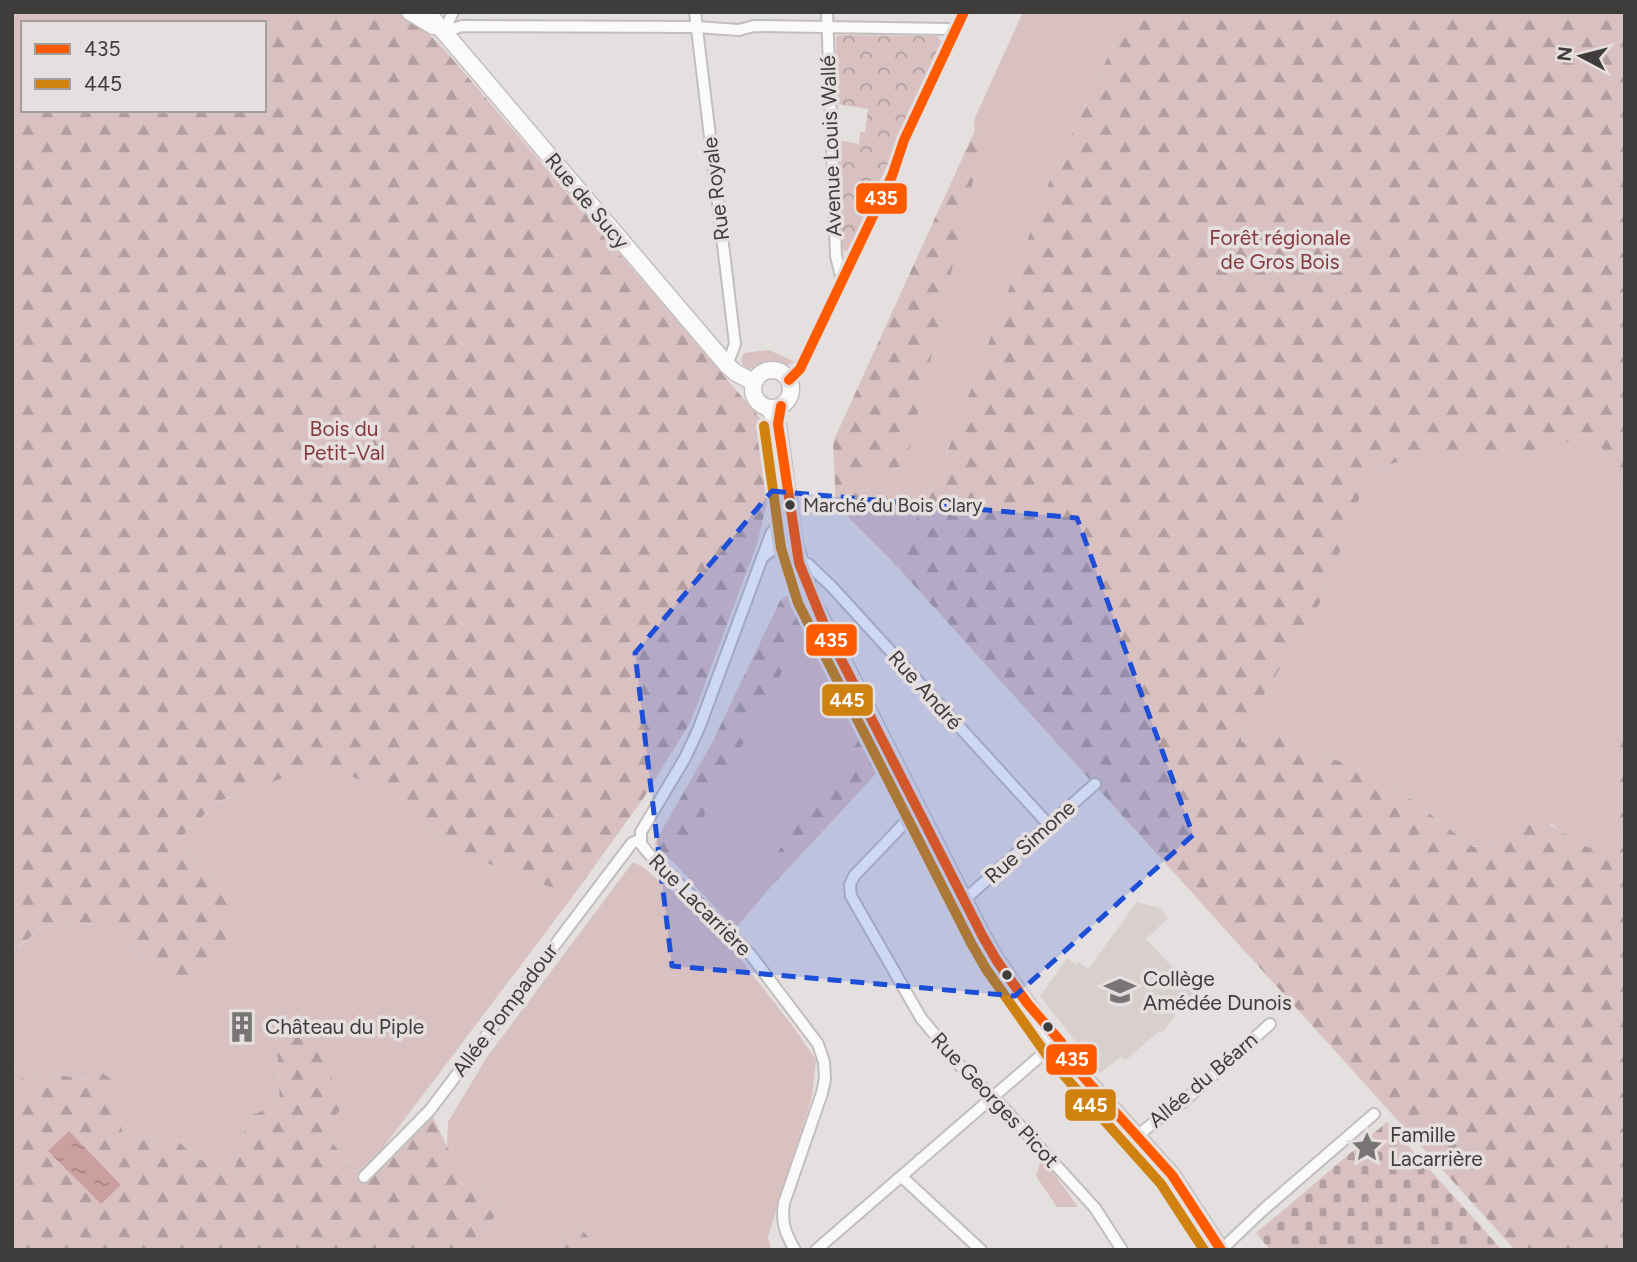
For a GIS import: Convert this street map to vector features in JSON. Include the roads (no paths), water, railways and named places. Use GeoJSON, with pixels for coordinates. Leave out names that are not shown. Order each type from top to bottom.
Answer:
{"type":"FeatureCollection","features":[{"type":"Feature","properties":{"kind":"main road"},"geometry":{"type":"LineString","coordinates":[[410,12],[444,32]]}},
{"type":"Feature","properties":{"kind":"main road","name":"Rue de Sucy"},"geometry":{"type":"LineString","coordinates":[[427,12],[727,365],[754,382]]}},
{"type":"Feature","properties":{"kind":"main road"},"geometry":{"type":"LineString","coordinates":[[768,370],[780,371],[789,380],[791,392],[775,407],[756,400],[753,394],[757,376],[768,370]]}},
{"type":"Feature","properties":{"kind":"main road"},"geometry":{"type":"LineString","coordinates":[[775,407],[799,562],[827,632],[964,900],[997,961],[1027,1003],[1060,1042],[1080,1073],[1172,1175],[1221,1250]]}},
{"type":"Feature","properties":{"kind":"street"},"geometry":{"type":"LineString","coordinates":[[444,32],[453,12]]}},
{"type":"Feature","properties":{"kind":"street","name":"Rue Royale"},"geometry":{"type":"LineString","coordinates":[[695,12],[735,344],[727,365]]}},
{"type":"Feature","properties":{"kind":"street","name":"Avenue Louis Wallé"},"geometry":{"type":"LineString","coordinates":[[827,12],[836,256],[842,280]]}},
{"type":"Feature","properties":{"kind":"street"},"geometry":{"type":"LineString","coordinates":[[789,380],[800,369],[887,187],[904,140],[964,12]]}},
{"type":"Feature","properties":{"kind":"street"},"geometry":{"type":"LineString","coordinates":[[444,32],[462,26],[696,27],[739,30],[754,26],[955,31]]}},
{"type":"Feature","properties":{"kind":"street","name":"Rue Lacarrière"},"geometry":{"type":"LineString","coordinates":[[791,512],[771,534],[699,728],[672,780],[643,825],[641,844],[750,954],[818,1044],[824,1062],[825,1079],[784,1203],[782,1218],[785,1232],[794,1250]]}},
{"type":"Feature","properties":{"kind":"street"},"geometry":{"type":"LineString","coordinates":[[764,556],[775,548],[795,545]]}},
{"type":"Feature","properties":{"kind":"street","name":"Rue André"},"geometry":{"type":"LineString","coordinates":[[799,562],[808,564],[832,587],[1048,824]]}},
{"type":"Feature","properties":{"kind":"street","name":"Rue Simone"},"geometry":{"type":"LineString","coordinates":[[964,900],[1095,783]]}},
{"type":"Feature","properties":{"kind":"street","name":"Rue Georges Picot"},"geometry":{"type":"LineString","coordinates":[[918,809],[854,876],[850,885],[850,896],[921,1018],[945,1051],[992,1097],[1095,1208],[1122,1250]]}},
{"type":"Feature","properties":{"kind":"street","name":"Allée Pompadour"},"geometry":{"type":"LineString","coordinates":[[364,1177],[430,1110],[632,843],[641,839]]}},
{"type":"Feature","properties":{"kind":"street","name":"Allée du Béarn"},"geometry":{"type":"LineString","coordinates":[[1137,1136],[1183,1102],[1270,1024]]}},
{"type":"Feature","properties":{"kind":"street"},"geometry":{"type":"LineString","coordinates":[[816,1250],[1045,1052]]}},
{"type":"Feature","properties":{"kind":"street"},"geometry":{"type":"LineString","coordinates":[[1221,1250],[1374,1114]]}},
{"type":"Feature","properties":{"kind":"street"},"geometry":{"type":"LineString","coordinates":[[902,1177],[981,1250]]}},
{"type":"Feature","properties":{"kind":"water"},"geometry":{"type":"Polygon","coordinates":[[[69,1131],[121,1185],[101,1204],[48,1151],[69,1131]]]}},
{"type":"Feature","properties":{"kind":"place","name":"Marché du Bois Clary"},"geometry":{"type":"Point","coordinates":[790,505]}},
{"type":"Feature","properties":{"kind":"place","name":"Collège Amédée Dunois"},"geometry":{"type":"Point","coordinates":[1120,991]}},
{"type":"Feature","properties":{"kind":"place","name":"Château du Piple"},"geometry":{"type":"Point","coordinates":[242,1027]}},
{"type":"Feature","properties":{"kind":"place","name":"Famille Lacarrière"},"geometry":{"type":"Point","coordinates":[1367,1147]}},
{"type":"Feature","properties":{"kind":"park label","name":"Forêt régionale de Gros Bois"},"geometry":{"type":"Point","coordinates":[1280,250]}},
{"type":"Feature","properties":{"kind":"park label","name":"Bois du Petit-Val"},"geometry":{"type":"Point","coordinates":[344,441]}}]}
